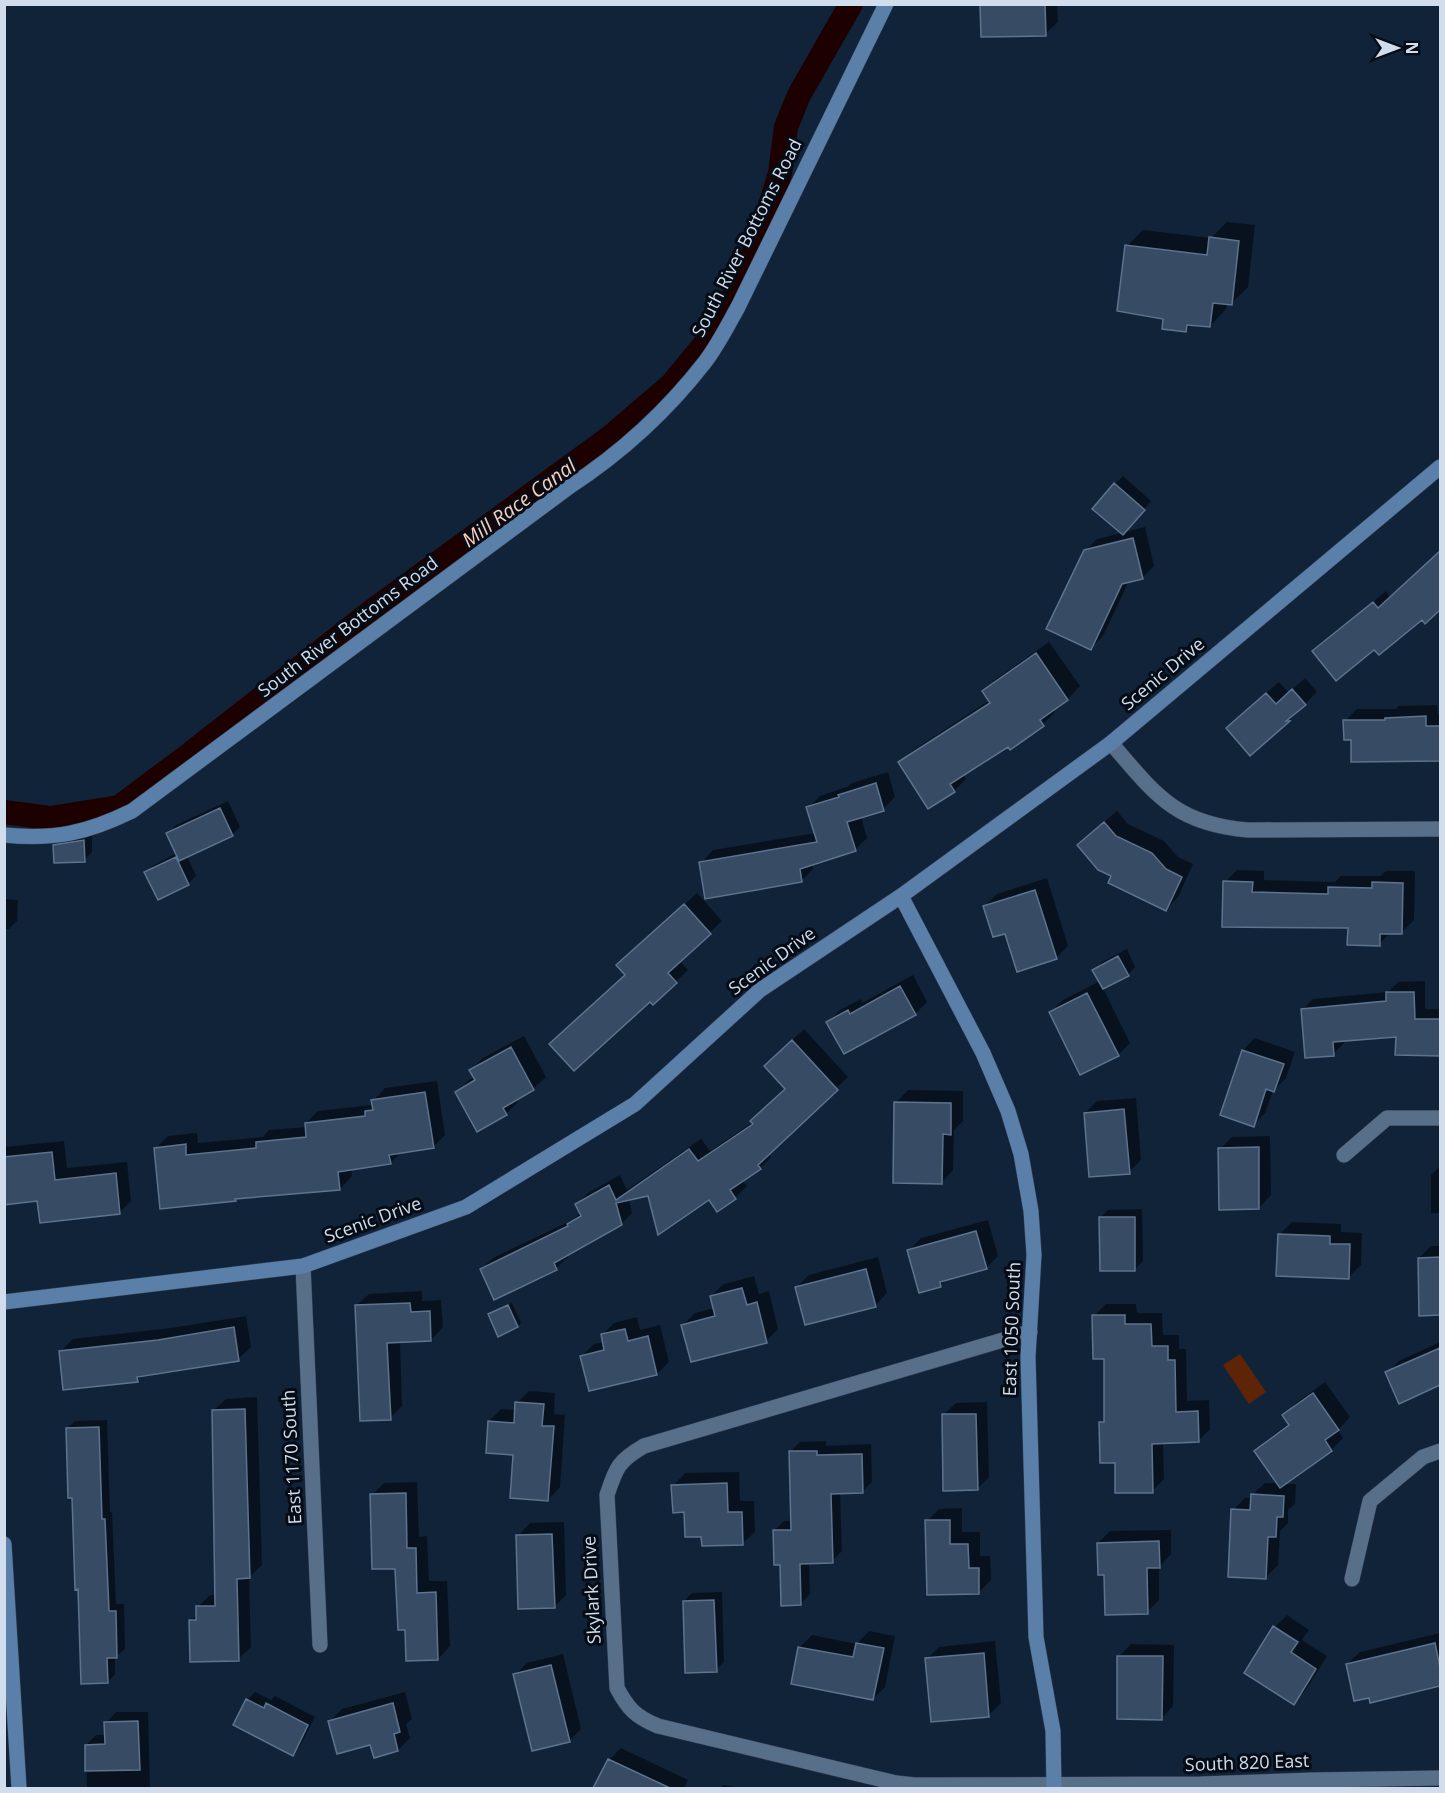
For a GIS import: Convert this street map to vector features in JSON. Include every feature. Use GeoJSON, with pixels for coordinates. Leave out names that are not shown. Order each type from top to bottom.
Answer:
{"type":"FeatureCollection","features":[{"type":"Feature","properties":{"kind":"street","name":"South River Bottoms Road"},"geometry":{"type":"LineString","coordinates":[[4,835],[56,836],[83,831],[108,823],[132,811],[641,433],[664,410],[705,361],[723,334],[886,4]]}},
{"type":"Feature","properties":{"kind":"street","name":"Scenic Drive"},"geometry":{"type":"LineString","coordinates":[[4,1302],[303,1266],[466,1207],[635,1104],[760,990],[901,896],[1112,742],[1440,467]]}},
{"type":"Feature","properties":{"kind":"street"},"geometry":{"type":"LineString","coordinates":[[1112,742],[1160,797],[1175,809],[1210,824],[1248,830],[1440,829]]}},
{"type":"Feature","properties":{"kind":"street","name":"East 1050 South"},"geometry":{"type":"LineString","coordinates":[[901,896],[983,1053],[1008,1112],[1021,1154],[1031,1211],[1034,1255],[1028,1357],[1036,1637],[1053,1731],[1054,1787]]}},
{"type":"Feature","properties":{"kind":"street"},"geometry":{"type":"LineString","coordinates":[[1344,1155],[1387,1118],[1440,1118]]}},
{"type":"Feature","properties":{"kind":"street","name":"East 1170 South"},"geometry":{"type":"LineString","coordinates":[[303,1266],[320,1645]]}},
{"type":"Feature","properties":{"kind":"street","name":"Skylark Drive"},"geometry":{"type":"LineString","coordinates":[[1030,1332],[644,1446],[627,1456],[615,1470],[607,1495],[617,1688],[626,1705],[640,1718],[658,1726],[896,1783],[1054,1787]]}},
{"type":"Feature","properties":{"kind":"street"},"geometry":{"type":"LineString","coordinates":[[1352,1579],[1370,1501],[1423,1457],[1440,1450]]}},
{"type":"Feature","properties":{"kind":"street"},"geometry":{"type":"LineString","coordinates":[[4,1544],[19,1788]]}},
{"type":"Feature","properties":{"kind":"street","name":"South 820 East"},"geometry":{"type":"LineString","coordinates":[[1054,1787],[1314,1784],[1440,1779]]}},
{"type":"Feature","properties":{"kind":"shaded area"},"geometry":{"type":"Polygon","coordinates":[[[1240,1354],[1266,1392],[1249,1404],[1223,1365],[1240,1354]]]}},
{"type":"Feature","properties":{"kind":"building"},"geometry":{"type":"Polygon","coordinates":[[[980,4],[1045,4],[1046,36],[981,37],[980,4]]]}},
{"type":"Feature","properties":{"kind":"building"},"geometry":{"type":"Polygon","coordinates":[[[1209,237],[1239,241],[1232,305],[1213,303],[1210,327],[1187,325],[1186,332],[1162,329],[1163,319],[1117,311],[1125,245],[1207,255],[1209,237]]]}},
{"type":"Feature","properties":{"kind":"building"},"geometry":{"type":"Polygon","coordinates":[[[1114,483],[1145,510],[1123,535],[1092,509],[1114,483]]]}},
{"type":"Feature","properties":{"kind":"building"},"geometry":{"type":"Polygon","coordinates":[[[1133,538],[1143,579],[1122,584],[1091,650],[1046,629],[1084,550],[1133,538]]]}},
{"type":"Feature","properties":{"kind":"building"},"geometry":{"type":"Polygon","coordinates":[[[1440,551],[1440,610],[1425,624],[1422,620],[1379,655],[1374,650],[1336,681],[1312,651],[1373,602],[1378,608],[1440,551]]]}},
{"type":"Feature","properties":{"kind":"building"},"geometry":{"type":"Polygon","coordinates":[[[1036,653],[1068,700],[1040,720],[1044,726],[1010,750],[1008,747],[950,784],[955,792],[928,809],[898,762],[990,703],[982,691],[1036,653]]]}},
{"type":"Feature","properties":{"kind":"building"},"geometry":{"type":"Polygon","coordinates":[[[1292,689],[1306,705],[1250,756],[1226,728],[1266,693],[1276,704],[1292,689]]]}},
{"type":"Feature","properties":{"kind":"building"},"geometry":{"type":"Polygon","coordinates":[[[1426,716],[1426,726],[1440,726],[1440,761],[1351,762],[1351,740],[1344,740],[1343,720],[1385,720],[1385,718],[1426,716]]]}},
{"type":"Feature","properties":{"kind":"building"},"geometry":{"type":"Polygon","coordinates":[[[876,783],[884,811],[847,822],[856,851],[800,869],[802,882],[705,899],[699,862],[817,842],[806,807],[876,783]]]}},
{"type":"Feature","properties":{"kind":"building"},"geometry":{"type":"Polygon","coordinates":[[[220,808],[233,836],[179,861],[166,833],[220,808]]]}},
{"type":"Feature","properties":{"kind":"building"},"geometry":{"type":"Polygon","coordinates":[[[1104,822],[1116,836],[1152,853],[1166,869],[1182,877],[1166,911],[1108,883],[1111,876],[1098,870],[1077,845],[1104,822]]]}},
{"type":"Feature","properties":{"kind":"building"},"geometry":{"type":"Polygon","coordinates":[[[84,840],[85,862],[54,863],[53,845],[84,840]]]}},
{"type":"Feature","properties":{"kind":"building"},"geometry":{"type":"Polygon","coordinates":[[[176,857],[189,885],[158,900],[144,872],[176,857]]]}},
{"type":"Feature","properties":{"kind":"building"},"geometry":{"type":"Polygon","coordinates":[[[1223,881],[1253,882],[1252,892],[1328,894],[1328,887],[1372,888],[1372,882],[1403,883],[1402,934],[1380,934],[1380,946],[1347,945],[1348,928],[1222,927],[1223,881]]]}},
{"type":"Feature","properties":{"kind":"building"},"geometry":{"type":"Polygon","coordinates":[[[1035,890],[1057,959],[1017,972],[1005,934],[993,937],[983,906],[1035,890]]]}},
{"type":"Feature","properties":{"kind":"building"},"geometry":{"type":"Polygon","coordinates":[[[684,904],[711,934],[668,973],[677,983],[653,1005],[650,1002],[574,1071],[549,1044],[625,975],[616,965],[684,904]]]}},
{"type":"Feature","properties":{"kind":"building"},"geometry":{"type":"Polygon","coordinates":[[[1118,956],[1129,976],[1103,989],[1092,970],[1118,956]]]}},
{"type":"Feature","properties":{"kind":"building"},"geometry":{"type":"Polygon","coordinates":[[[900,986],[916,1015],[844,1054],[826,1022],[848,1010],[850,1014],[900,986]]]}},
{"type":"Feature","properties":{"kind":"building"},"geometry":{"type":"Polygon","coordinates":[[[1386,992],[1414,992],[1415,1019],[1440,1019],[1440,1056],[1395,1055],[1396,1037],[1333,1042],[1334,1056],[1305,1058],[1301,1009],[1386,1001],[1386,992]]]}},
{"type":"Feature","properties":{"kind":"building"},"geometry":{"type":"Polygon","coordinates":[[[1087,993],[1119,1056],[1080,1075],[1049,1012],[1087,993]]]}},
{"type":"Feature","properties":{"kind":"building"},"geometry":{"type":"Polygon","coordinates":[[[792,1040],[838,1090],[758,1165],[761,1169],[730,1190],[736,1199],[717,1212],[709,1200],[658,1235],[648,1196],[616,1203],[622,1225],[554,1263],[557,1270],[494,1300],[480,1269],[568,1226],[567,1224],[581,1216],[575,1204],[609,1185],[616,1200],[689,1149],[698,1161],[753,1124],[750,1121],[785,1089],[764,1066],[792,1040]]]}},
{"type":"Feature","properties":{"kind":"building"},"geometry":{"type":"Polygon","coordinates":[[[511,1047],[534,1090],[503,1108],[507,1115],[477,1132],[455,1092],[475,1080],[469,1070],[511,1047]]]}},
{"type":"Feature","properties":{"kind":"building"},"geometry":{"type":"Polygon","coordinates":[[[1242,1050],[1284,1064],[1274,1092],[1266,1089],[1254,1127],[1220,1115],[1242,1050]]]}},
{"type":"Feature","properties":{"kind":"building"},"geometry":{"type":"Polygon","coordinates":[[[425,1092],[434,1148],[389,1155],[391,1164],[338,1172],[340,1190],[235,1199],[236,1201],[160,1209],[154,1148],[186,1144],[186,1155],[256,1148],[256,1142],[306,1137],[305,1123],[365,1116],[365,1111],[373,1110],[371,1100],[425,1092]]]}},
{"type":"Feature","properties":{"kind":"building"},"geometry":{"type":"Polygon","coordinates":[[[894,1102],[951,1103],[951,1135],[943,1134],[942,1184],[893,1183],[894,1102]]]}},
{"type":"Feature","properties":{"kind":"building"},"geometry":{"type":"Polygon","coordinates":[[[1124,1109],[1130,1174],[1089,1177],[1084,1113],[1124,1109]]]}},
{"type":"Feature","properties":{"kind":"building"},"geometry":{"type":"Polygon","coordinates":[[[1259,1147],[1259,1209],[1219,1210],[1218,1148],[1259,1147]]]}},
{"type":"Feature","properties":{"kind":"building"},"geometry":{"type":"Polygon","coordinates":[[[52,1152],[55,1180],[116,1173],[120,1214],[40,1223],[37,1201],[4,1205],[4,1157],[52,1152]]]}},
{"type":"Feature","properties":{"kind":"building"},"geometry":{"type":"Polygon","coordinates":[[[1099,1217],[1135,1217],[1135,1271],[1100,1271],[1099,1217]]]}},
{"type":"Feature","properties":{"kind":"building"},"geometry":{"type":"Polygon","coordinates":[[[976,1231],[987,1269],[940,1282],[941,1287],[919,1293],[907,1250],[976,1231]]]}},
{"type":"Feature","properties":{"kind":"building"},"geometry":{"type":"Polygon","coordinates":[[[1278,1234],[1330,1236],[1330,1244],[1350,1244],[1349,1279],[1276,1276],[1278,1234]]]}},
{"type":"Feature","properties":{"kind":"building"},"geometry":{"type":"Polygon","coordinates":[[[1440,1257],[1440,1315],[1419,1316],[1418,1258],[1440,1257]]]}},
{"type":"Feature","properties":{"kind":"building"},"geometry":{"type":"Polygon","coordinates":[[[866,1269],[876,1307],[805,1325],[795,1287],[866,1269]]]}},
{"type":"Feature","properties":{"kind":"building"},"geometry":{"type":"Polygon","coordinates":[[[742,1288],[747,1305],[757,1302],[767,1343],[691,1362],[681,1325],[715,1316],[710,1296],[742,1288]]]}},
{"type":"Feature","properties":{"kind":"building"},"geometry":{"type":"Polygon","coordinates":[[[410,1303],[411,1312],[430,1311],[431,1341],[387,1343],[391,1420],[360,1421],[355,1305],[410,1303]]]}},
{"type":"Feature","properties":{"kind":"building"},"geometry":{"type":"Polygon","coordinates":[[[508,1305],[518,1327],[498,1337],[488,1314],[508,1305]]]}},
{"type":"Feature","properties":{"kind":"building"},"geometry":{"type":"Polygon","coordinates":[[[1092,1315],[1125,1315],[1125,1324],[1151,1324],[1152,1346],[1168,1346],[1168,1360],[1175,1360],[1176,1412],[1198,1411],[1199,1442],[1152,1444],[1153,1493],[1115,1493],[1115,1463],[1100,1463],[1099,1422],[1104,1422],[1104,1359],[1093,1359],[1092,1315]]]}},
{"type":"Feature","properties":{"kind":"building"},"geometry":{"type":"Polygon","coordinates":[[[234,1327],[239,1361],[137,1377],[138,1382],[63,1390],[59,1351],[158,1340],[234,1327]]]}},
{"type":"Feature","properties":{"kind":"building"},"geometry":{"type":"Polygon","coordinates":[[[625,1329],[628,1341],[648,1336],[657,1375],[589,1391],[580,1356],[604,1350],[601,1334],[625,1329]]]}},
{"type":"Feature","properties":{"kind":"building"},"geometry":{"type":"Polygon","coordinates":[[[1440,1348],[1440,1385],[1399,1404],[1385,1372],[1440,1348]]]}},
{"type":"Feature","properties":{"kind":"building"},"geometry":{"type":"Polygon","coordinates":[[[1313,1393],[1339,1430],[1325,1440],[1332,1451],[1280,1488],[1254,1451],[1289,1425],[1282,1415],[1313,1393]]]}},
{"type":"Feature","properties":{"kind":"building"},"geometry":{"type":"Polygon","coordinates":[[[515,1402],[544,1404],[542,1426],[554,1426],[548,1501],[510,1498],[513,1455],[486,1453],[488,1421],[514,1423],[515,1402]]]}},
{"type":"Feature","properties":{"kind":"building"},"geometry":{"type":"Polygon","coordinates":[[[245,1409],[250,1578],[237,1579],[239,1661],[190,1662],[189,1620],[196,1620],[196,1606],[215,1606],[212,1410],[245,1409]]]}},
{"type":"Feature","properties":{"kind":"building"},"geometry":{"type":"Polygon","coordinates":[[[942,1414],[976,1414],[978,1490],[943,1491],[942,1414]]]}},
{"type":"Feature","properties":{"kind":"building"},"geometry":{"type":"Polygon","coordinates":[[[99,1427],[102,1519],[105,1519],[109,1611],[116,1611],[117,1658],[107,1658],[108,1683],[81,1684],[78,1589],[75,1590],[72,1498],[68,1498],[66,1428],[99,1427]]]}},
{"type":"Feature","properties":{"kind":"building"},"geometry":{"type":"Polygon","coordinates":[[[789,1451],[817,1451],[817,1455],[862,1454],[863,1493],[831,1494],[833,1563],[800,1564],[801,1605],[781,1606],[780,1565],[774,1565],[773,1530],[791,1530],[789,1451]]]}},
{"type":"Feature","properties":{"kind":"building"},"geometry":{"type":"Polygon","coordinates":[[[727,1483],[728,1512],[742,1512],[743,1545],[702,1546],[701,1537],[685,1537],[684,1512],[673,1513],[671,1485],[727,1483]]]}},
{"type":"Feature","properties":{"kind":"building"},"geometry":{"type":"Polygon","coordinates":[[[406,1493],[407,1548],[416,1548],[417,1593],[436,1592],[438,1660],[406,1661],[405,1630],[398,1630],[395,1569],[372,1569],[370,1494],[406,1493]]]}},
{"type":"Feature","properties":{"kind":"building"},"geometry":{"type":"Polygon","coordinates":[[[1251,1494],[1284,1496],[1283,1517],[1277,1517],[1276,1537],[1268,1537],[1266,1579],[1228,1577],[1231,1509],[1250,1510],[1251,1494]]]}},
{"type":"Feature","properties":{"kind":"building"},"geometry":{"type":"Polygon","coordinates":[[[925,1520],[950,1520],[950,1544],[968,1544],[969,1568],[979,1568],[979,1594],[927,1595],[925,1520]]]}},
{"type":"Feature","properties":{"kind":"building"},"geometry":{"type":"Polygon","coordinates":[[[552,1534],[555,1608],[518,1609],[516,1535],[552,1534]]]}},
{"type":"Feature","properties":{"kind":"building"},"geometry":{"type":"Polygon","coordinates":[[[1159,1541],[1160,1568],[1147,1568],[1148,1614],[1105,1615],[1104,1575],[1098,1575],[1097,1543],[1159,1541]]]}},
{"type":"Feature","properties":{"kind":"building"},"geometry":{"type":"Polygon","coordinates":[[[714,1600],[717,1672],[685,1673],[683,1601],[714,1600]]]}},
{"type":"Feature","properties":{"kind":"building"},"geometry":{"type":"Polygon","coordinates":[[[1273,1626],[1298,1642],[1291,1652],[1316,1669],[1294,1705],[1244,1673],[1273,1626]]]}},
{"type":"Feature","properties":{"kind":"building"},"geometry":{"type":"Polygon","coordinates":[[[856,1643],[884,1648],[873,1700],[791,1684],[798,1647],[853,1657],[856,1643]]]}},
{"type":"Feature","properties":{"kind":"building"},"geometry":{"type":"Polygon","coordinates":[[[1435,1643],[1440,1667],[1440,1686],[1370,1703],[1369,1698],[1354,1701],[1346,1664],[1435,1643]]]}},
{"type":"Feature","properties":{"kind":"building"},"geometry":{"type":"Polygon","coordinates":[[[984,1653],[989,1717],[931,1722],[925,1658],[984,1653]]]}},
{"type":"Feature","properties":{"kind":"building"},"geometry":{"type":"Polygon","coordinates":[[[1117,1656],[1163,1656],[1162,1720],[1117,1719],[1117,1656]]]}},
{"type":"Feature","properties":{"kind":"building"},"geometry":{"type":"Polygon","coordinates":[[[551,1665],[570,1742],[532,1751],[513,1674],[551,1665]]]}},
{"type":"Feature","properties":{"kind":"building"},"geometry":{"type":"Polygon","coordinates":[[[246,1699],[264,1708],[266,1703],[308,1725],[293,1756],[233,1725],[246,1699]]]}},
{"type":"Feature","properties":{"kind":"building"},"geometry":{"type":"Polygon","coordinates":[[[393,1703],[400,1732],[394,1734],[398,1751],[374,1758],[370,1745],[337,1754],[328,1721],[393,1703]]]}},
{"type":"Feature","properties":{"kind":"building"},"geometry":{"type":"Polygon","coordinates":[[[138,1721],[140,1770],[85,1771],[85,1745],[105,1744],[104,1722],[138,1721]]]}},
{"type":"Feature","properties":{"kind":"building"},"geometry":{"type":"Polygon","coordinates":[[[608,1759],[670,1788],[593,1788],[608,1759]]]}},
{"type":"Feature","properties":{"kind":"waterway","name":"Mill Race Canal"},"geometry":{"type":"LineString","coordinates":[[4,812],[50,818],[119,807],[372,611],[609,438],[672,384],[712,335],[744,277],[763,229],[780,173],[786,127],[799,95],[851,4]]}}]}
